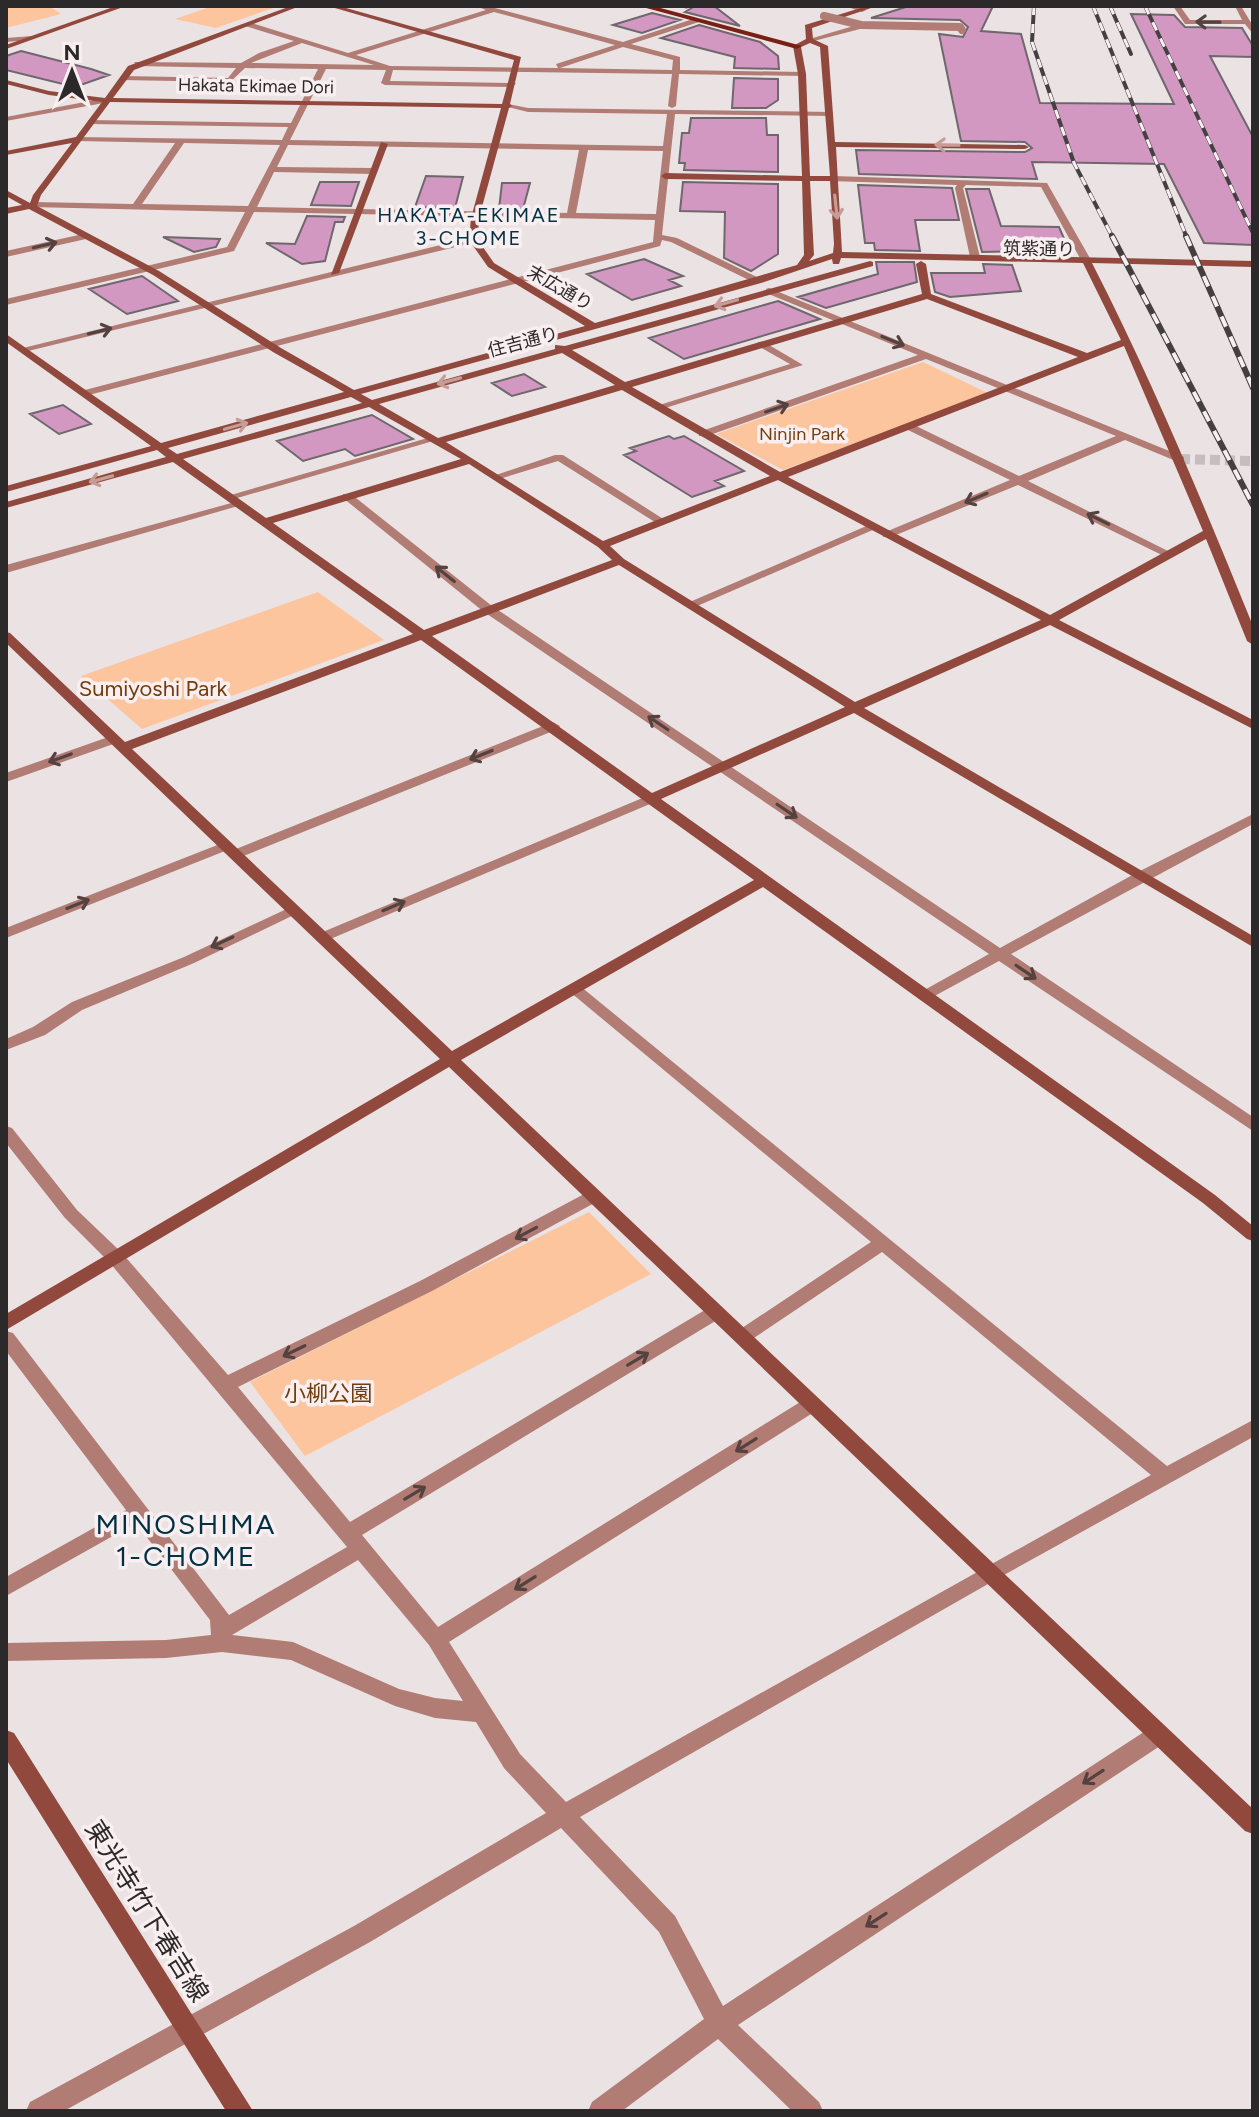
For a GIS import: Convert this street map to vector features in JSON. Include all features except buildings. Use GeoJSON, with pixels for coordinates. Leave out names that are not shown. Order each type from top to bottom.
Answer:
{"type":"FeatureCollection","features":[{"type":"Feature","properties":{"kind":"main road"},"geometry":{"type":"LineString","coordinates":[[643,6],[797,46]]}},
{"type":"Feature","properties":{"kind":"main road"},"geometry":{"type":"LineString","coordinates":[[686,6],[810,40]]}},
{"type":"Feature","properties":{"kind":"street"},"geometry":{"type":"LineString","coordinates":[[6,47],[123,6]]}},
{"type":"Feature","properties":{"kind":"street"},"geometry":{"type":"LineString","coordinates":[[34,205],[37,195],[106,100],[137,64],[297,6]]}},
{"type":"Feature","properties":{"kind":"street"},"geometry":{"type":"LineString","coordinates":[[24,349],[473,240],[476,214],[508,106],[518,59],[331,6]]}},
{"type":"Feature","properties":{"kind":"street"},"geometry":{"type":"LineString","coordinates":[[85,393],[657,244],[677,59],[479,6]]}},
{"type":"Feature","properties":{"kind":"street"},"geometry":{"type":"LineString","coordinates":[[351,54],[507,6]]}},
{"type":"Feature","properties":{"kind":"street"},"geometry":{"type":"LineString","coordinates":[[848,6],[862,10]]}},
{"type":"Feature","properties":{"kind":"street"},"geometry":{"type":"LineString","coordinates":[[810,40],[808,27],[874,6]]}},
{"type":"Feature","properties":{"kind":"street"},"geometry":{"type":"LineString","coordinates":[[1176,6],[1188,22],[1247,22]]}},
{"type":"Feature","properties":{"kind":"street"},"geometry":{"type":"LineString","coordinates":[[1238,6],[1253,32]]}},
{"type":"Feature","properties":{"kind":"street"},"geometry":{"type":"LineString","coordinates":[[824,16],[860,27]]}},
{"type":"Feature","properties":{"kind":"street"},"geometry":{"type":"LineString","coordinates":[[557,70],[558,66],[696,20]]}},
{"type":"Feature","properties":{"kind":"street"},"geometry":{"type":"LineString","coordinates":[[248,24],[390,68]]}},
{"type":"Feature","properties":{"kind":"street"},"geometry":{"type":"LineString","coordinates":[[801,266],[809,255],[802,74],[797,46],[860,27],[960,27],[962,30],[947,33]]}},
{"type":"Feature","properties":{"kind":"street"},"geometry":{"type":"LineString","coordinates":[[6,40],[29,38]]}},
{"type":"Feature","properties":{"kind":"street"},"geometry":{"type":"LineString","coordinates":[[124,78],[230,80],[239,66],[303,40]]}},
{"type":"Feature","properties":{"kind":"street"},"geometry":{"type":"LineString","coordinates":[[810,40],[824,46],[830,111],[839,244],[828,273]]}},
{"type":"Feature","properties":{"kind":"street"},"geometry":{"type":"LineString","coordinates":[[137,64],[802,74]]}},
{"type":"Feature","properties":{"kind":"street"},"geometry":{"type":"LineString","coordinates":[[6,302],[231,249],[323,67]]}},
{"type":"Feature","properties":{"kind":"street"},"geometry":{"type":"LineString","coordinates":[[390,68],[385,83],[513,85]]}},
{"type":"Feature","properties":{"kind":"street","name":"Hakata Ekimae Dori"},"geometry":{"type":"LineString","coordinates":[[6,82],[49,93],[106,100],[508,106],[528,110],[830,111]]}},
{"type":"Feature","properties":{"kind":"street"},"geometry":{"type":"LineString","coordinates":[[6,119],[106,100]]}},
{"type":"Feature","properties":{"kind":"street"},"geometry":{"type":"LineString","coordinates":[[91,122],[293,125]]}},
{"type":"Feature","properties":{"kind":"street"},"geometry":{"type":"LineString","coordinates":[[6,153],[78,139],[667,149]]}},
{"type":"Feature","properties":{"kind":"street"},"geometry":{"type":"LineString","coordinates":[[135,208],[181,141]]}},
{"type":"Feature","properties":{"kind":"street"},"geometry":{"type":"LineString","coordinates":[[334,273],[384,144]]}},
{"type":"Feature","properties":{"kind":"street"},"geometry":{"type":"LineString","coordinates":[[831,144],[1025,147]]}},
{"type":"Feature","properties":{"kind":"street"},"geometry":{"type":"LineString","coordinates":[[571,216],[584,147]]}},
{"type":"Feature","properties":{"kind":"street"},"geometry":{"type":"LineString","coordinates":[[272,169],[373,171]]}},
{"type":"Feature","properties":{"kind":"street"},"geometry":{"type":"LineString","coordinates":[[665,176],[1044,185],[1127,341],[1180,459],[1253,641]]}},
{"type":"Feature","properties":{"kind":"street"},"geometry":{"type":"LineString","coordinates":[[964,183],[959,188],[975,257]]}},
{"type":"Feature","properties":{"kind":"street"},"geometry":{"type":"LineString","coordinates":[[6,193],[34,205],[83,237],[148,269],[270,345],[437,440],[602,545],[620,561],[855,708],[1253,942]]}},
{"type":"Feature","properties":{"kind":"street"},"geometry":{"type":"LineString","coordinates":[[6,211],[34,205],[659,217]]}},
{"type":"Feature","properties":{"kind":"street"},"geometry":{"type":"LineString","coordinates":[[6,254],[83,237]]}},
{"type":"Feature","properties":{"kind":"street"},"geometry":{"type":"LineString","coordinates":[[659,237],[674,240],[758,281]]}},
{"type":"Feature","properties":{"kind":"street","name":"末広通り"},"geometry":{"type":"LineString","coordinates":[[473,240],[483,257],[516,281],[594,327]]}},
{"type":"Feature","properties":{"kind":"street"},"geometry":{"type":"LineString","coordinates":[[839,244],[849,253],[868,260]]}},
{"type":"Feature","properties":{"kind":"street","name":"筑紫通り"},"geometry":{"type":"LineString","coordinates":[[808,245],[833,257]]}},
{"type":"Feature","properties":{"kind":"street","name":"筑紫通り"},"geometry":{"type":"LineString","coordinates":[[801,266],[833,257],[921,264],[1253,266]]}},
{"type":"Feature","properties":{"kind":"street","name":"筑紫通り"},"geometry":{"type":"LineString","coordinates":[[868,260],[975,257],[1088,263]]}},
{"type":"Feature","properties":{"kind":"street","name":"住吉通り"},"geometry":{"type":"LineString","coordinates":[[6,505],[563,350],[868,260]]}},
{"type":"Feature","properties":{"kind":"street"},"geometry":{"type":"LineString","coordinates":[[921,264],[927,296]]}},
{"type":"Feature","properties":{"kind":"street","name":"住吉通り"},"geometry":{"type":"LineString","coordinates":[[6,489],[758,281],[801,266]]}},
{"type":"Feature","properties":{"kind":"street"},"geometry":{"type":"LineString","coordinates":[[769,291],[1180,459]]}},
{"type":"Feature","properties":{"kind":"street"},"geometry":{"type":"LineString","coordinates":[[6,569],[927,296],[1085,356]]}},
{"type":"Feature","properties":{"kind":"street"},"geometry":{"type":"LineString","coordinates":[[6,337],[553,726],[1209,1199],[1253,1235]]}},
{"type":"Feature","properties":{"kind":"street"},"geometry":{"type":"LineString","coordinates":[[546,340],[703,434],[871,527],[1253,725]]}},
{"type":"Feature","properties":{"kind":"street"},"geometry":{"type":"LineString","coordinates":[[602,545],[1127,341]]}},
{"type":"Feature","properties":{"kind":"street"},"geometry":{"type":"LineString","coordinates":[[658,407],[798,365],[761,344]]}},
{"type":"Feature","properties":{"kind":"street"},"geometry":{"type":"LineString","coordinates":[[703,434],[928,355]]}},
{"type":"Feature","properties":{"kind":"street"},"geometry":{"type":"LineString","coordinates":[[910,427],[1168,554]]}},
{"type":"Feature","properties":{"kind":"street"},"geometry":{"type":"LineString","coordinates":[[887,535],[1126,436]]}},
{"type":"Feature","properties":{"kind":"street"},"geometry":{"type":"LineString","coordinates":[[496,477],[559,457],[662,522]]}},
{"type":"Feature","properties":{"kind":"street"},"geometry":{"type":"LineString","coordinates":[[266,521],[470,460]]}},
{"type":"Feature","properties":{"kind":"street"},"geometry":{"type":"LineString","coordinates":[[347,496],[488,609],[1253,1125]]}},
{"type":"Feature","properties":{"kind":"street"},"geometry":{"type":"LineString","coordinates":[[691,604],[871,527]]}},
{"type":"Feature","properties":{"kind":"street"},"geometry":{"type":"LineString","coordinates":[[323,937],[652,798],[1050,620],[1210,532]]}},
{"type":"Feature","properties":{"kind":"street"},"geometry":{"type":"LineString","coordinates":[[6,778],[119,743],[620,561]]}},
{"type":"Feature","properties":{"kind":"street"},"geometry":{"type":"LineString","coordinates":[[6,636],[988,1574],[1252,1821]]}},
{"type":"Feature","properties":{"kind":"street"},"geometry":{"type":"LineString","coordinates":[[6,933],[553,726]]}},
{"type":"Feature","properties":{"kind":"street"},"geometry":{"type":"LineString","coordinates":[[924,996],[1253,818]]}},
{"type":"Feature","properties":{"kind":"street"},"geometry":{"type":"LineString","coordinates":[[6,1323],[451,1059],[765,880]]}},
{"type":"Feature","properties":{"kind":"street"},"geometry":{"type":"LineString","coordinates":[[6,1045],[39,1031],[77,1006],[189,960],[293,910]]}},
{"type":"Feature","properties":{"kind":"street"},"geometry":{"type":"LineString","coordinates":[[575,989],[1166,1476]]}},
{"type":"Feature","properties":{"kind":"street"},"geometry":{"type":"LineString","coordinates":[[6,1132],[71,1214],[116,1258],[436,1639],[512,1761],[667,1924],[719,2023],[810,2111]]}},
{"type":"Feature","properties":{"kind":"street"},"geometry":{"type":"LineString","coordinates":[[225,1385],[426,1286],[594,1196]]}},
{"type":"Feature","properties":{"kind":"street"},"geometry":{"type":"LineString","coordinates":[[742,1337],[883,1243]]}},
{"type":"Feature","properties":{"kind":"street"},"geometry":{"type":"LineString","coordinates":[[6,1652],[166,1649],[222,1636],[355,1540],[716,1312]]}},
{"type":"Feature","properties":{"kind":"street"},"geometry":{"type":"LineString","coordinates":[[6,1338],[220,1618],[222,1636]]}},
{"type":"Feature","properties":{"kind":"street"},"geometry":{"type":"LineString","coordinates":[[436,1639],[812,1404]]}},
{"type":"Feature","properties":{"kind":"street"},"geometry":{"type":"LineString","coordinates":[[39,2111],[105,2078],[187,2029],[362,1934],[561,1816],[1253,1428]]}},
{"type":"Feature","properties":{"kind":"street"},"geometry":{"type":"LineString","coordinates":[[6,1587],[139,1512]]}},
{"type":"Feature","properties":{"kind":"street"},"geometry":{"type":"LineString","coordinates":[[222,1636],[293,1651],[395,1697],[435,1708],[482,1713]]}},
{"type":"Feature","properties":{"kind":"street"},"geometry":{"type":"LineString","coordinates":[[601,2111],[719,2023],[1158,1735]]}},
{"type":"Feature","properties":{"kind":"street","name":"東光寺竹下春吉線"},"geometry":{"type":"LineString","coordinates":[[6,1740],[240,2111]]}},
{"type":"Feature","properties":{"kind":"green space"},"geometry":{"type":"Polygon","coordinates":[[[6,6],[49,6],[61,14],[6,28],[6,6]]]}},
{"type":"Feature","properties":{"kind":"green space"},"geometry":{"type":"Polygon","coordinates":[[[213,6],[279,6],[216,28],[175,19],[213,6]]]}},
{"type":"Feature","properties":{"kind":"green space","name":"Ninjin Park"},"geometry":{"type":"Polygon","coordinates":[[[923,362],[992,395],[783,470],[716,434],[923,362]]]}},
{"type":"Feature","properties":{"kind":"green space","name":"Sumiyoshi Park"},"geometry":{"type":"Polygon","coordinates":[[[318,592],[384,640],[142,729],[81,676],[318,592]]]}},
{"type":"Feature","properties":{"kind":"green space","name":"小柳公園"},"geometry":{"type":"Polygon","coordinates":[[[589,1212],[651,1274],[305,1456],[250,1382],[589,1212]]]}},
{"type":"Feature","properties":{"kind":"tunnel"},"geometry":{"type":"LineString","coordinates":[[1180,459],[1253,461]]}},
{"type":"Feature","properties":{"kind":"railway"},"geometry":{"type":"LineString","coordinates":[[1034,6],[1032,42],[1074,163],[1113,238]]}},
{"type":"Feature","properties":{"kind":"railway"},"geometry":{"type":"LineString","coordinates":[[1093,6],[1187,238]]}},
{"type":"Feature","properties":{"kind":"railway"},"geometry":{"type":"LineString","coordinates":[[1110,6],[1131,54]]}},
{"type":"Feature","properties":{"kind":"railway"},"geometry":{"type":"LineString","coordinates":[[1145,6],[1253,233]]}},
{"type":"Feature","properties":{"kind":"railway"},"geometry":{"type":"LineString","coordinates":[[1112,236],[1253,505]]}},
{"type":"Feature","properties":{"kind":"railway"},"geometry":{"type":"LineString","coordinates":[[1186,236],[1253,388]]}},
{"type":"Feature","properties":{"kind":"district","name":"HAKATA-EKIMAE 3-CHOME"},"geometry":{"type":"Point","coordinates":[469,226]}},
{"type":"Feature","properties":{"kind":"district","name":"MINOSHIMA 1-CHOME"},"geometry":{"type":"Point","coordinates":[186,1540]}}]}
